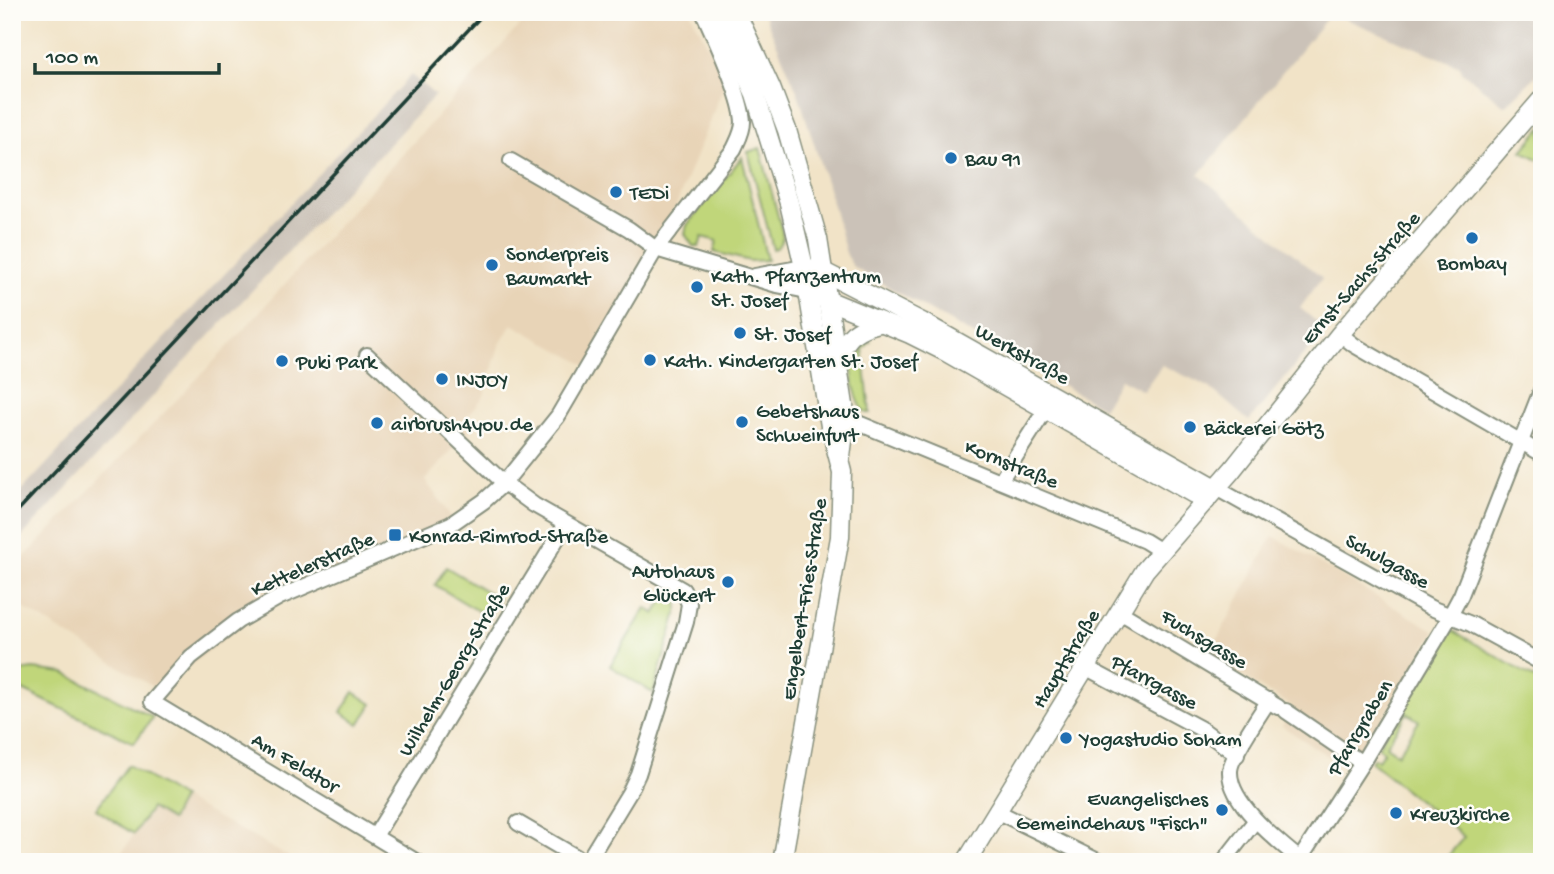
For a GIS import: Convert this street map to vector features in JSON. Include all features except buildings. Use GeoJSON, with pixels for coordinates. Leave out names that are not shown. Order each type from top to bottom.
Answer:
{"type":"FeatureCollection","features":[{"type":"Feature","properties":{"kind":"main road","name":"Engelbert-Fries-Straße"},"geometry":{"type":"LineString","coordinates":[[718,12],[755,94],[779,133],[789,203],[804,267],[843,488],[840,537],[782,862]]}},
{"type":"Feature","properties":{"kind":"main road","name":"Engelbert-Fries-Straße"},"geometry":{"type":"LineString","coordinates":[[736,12],[779,133],[809,203],[824,272],[846,418],[840,460]]}},
{"type":"Feature","properties":{"kind":"main road","name":"Ernst-Sachs-Straße"},"geometry":{"type":"LineString","coordinates":[[1211,494],[1340,334],[1542,99]]}},
{"type":"Feature","properties":{"kind":"main road","name":"Werkstraße"},"geometry":{"type":"LineString","coordinates":[[804,267],[824,272],[951,338],[1211,494]]}},
{"type":"Feature","properties":{"kind":"main road","name":"Werkstraße"},"geometry":{"type":"LineString","coordinates":[[807,291],[944,351],[1046,409],[1211,494]]}},
{"type":"Feature","properties":{"kind":"main road"},"geometry":{"type":"LineString","coordinates":[[837,356],[853,332],[861,327],[879,323]]}},
{"type":"Feature","properties":{"kind":"main road","name":"Hauptstraße"},"geometry":{"type":"LineString","coordinates":[[966,862],[1141,576],[1211,494]]}},
{"type":"Feature","properties":{"kind":"street","name":"Kettelerstraße"},"geometry":{"type":"LineString","coordinates":[[152,702],[191,657],[238,621],[280,597],[451,524],[484,501],[504,483],[558,416],[656,249],[734,149],[741,132],[741,112],[731,79],[703,12]]}},
{"type":"Feature","properties":{"kind":"street"},"geometry":{"type":"LineString","coordinates":[[511,161],[629,229],[656,249],[777,285],[807,291]]}},
{"type":"Feature","properties":{"kind":"street"},"geometry":{"type":"LineString","coordinates":[[753,276],[804,267]]}},
{"type":"Feature","properties":{"kind":"street"},"geometry":{"type":"LineString","coordinates":[[1340,334],[1354,345],[1542,454]]}},
{"type":"Feature","properties":{"kind":"street"},"geometry":{"type":"LineString","coordinates":[[367,355],[504,483],[566,524],[683,590],[689,604],[686,622],[638,774],[586,862],[518,823]]}},
{"type":"Feature","properties":{"kind":"street","name":"Pfarrgraben"},"geometry":{"type":"LineString","coordinates":[[1302,860],[1461,595],[1519,441],[1542,388]]}},
{"type":"Feature","properties":{"kind":"street"},"geometry":{"type":"LineString","coordinates":[[1000,481],[1046,409]]}},
{"type":"Feature","properties":{"kind":"street","name":"Kornstraße"},"geometry":{"type":"LineString","coordinates":[[846,418],[1145,541],[1161,551]]}},
{"type":"Feature","properties":{"kind":"street","name":"Schulgasse"},"geometry":{"type":"LineString","coordinates":[[1211,494],[1431,608],[1471,624],[1542,663]]}},
{"type":"Feature","properties":{"kind":"street","name":"Wilhelm-Georg-Straße"},"geometry":{"type":"LineString","coordinates":[[375,836],[566,524]]}},
{"type":"Feature","properties":{"kind":"street","name":"Fuchsgasse"},"geometry":{"type":"LineString","coordinates":[[1120,612],[1278,706],[1362,763]]}},
{"type":"Feature","properties":{"kind":"street","name":"Pfarrgasse"},"geometry":{"type":"LineString","coordinates":[[1087,668],[1203,730],[1237,755]]}},
{"type":"Feature","properties":{"kind":"street","name":"Am Feldtor"},"geometry":{"type":"LineString","coordinates":[[152,702],[417,862]]}},
{"type":"Feature","properties":{"kind":"street"},"geometry":{"type":"LineString","coordinates":[[1278,706],[1237,755],[1230,770],[1232,783],[1255,821],[1302,860]]}},
{"type":"Feature","properties":{"kind":"street"},"geometry":{"type":"LineString","coordinates":[[998,812],[1100,862]]}},
{"type":"Feature","properties":{"kind":"street"},"geometry":{"type":"LineString","coordinates":[[1223,862],[1255,821]]}},
{"type":"Feature","properties":{"kind":"shaded area"},"geometry":{"type":"Polygon","coordinates":[[[532,12],[690,12],[726,80],[657,253],[595,370],[512,324],[499,346],[484,396],[463,422],[470,430],[425,480],[454,521],[279,596],[158,690],[12,601],[12,570],[223,352],[532,12]]]}},
{"type":"Feature","properties":{"kind":"shaded area"},"geometry":{"type":"Polygon","coordinates":[[[763,12],[1542,12],[1542,70],[1505,106],[1462,72],[1460,66],[1331,13],[1199,175],[1322,278],[1300,308],[1325,329],[1249,421],[1209,387],[1162,365],[1143,391],[1120,379],[1103,408],[853,267],[846,253],[798,93],[763,12]]]}},
{"type":"Feature","properties":{"kind":"shaded area"},"geometry":{"type":"Polygon","coordinates":[[[411,75],[435,95],[12,547],[12,501],[411,75]]]}},
{"type":"Feature","properties":{"kind":"shaded area"},"geometry":{"type":"Polygon","coordinates":[[[1273,536],[1435,631],[1351,771],[1282,726],[1293,707],[1208,656],[1273,536]]]}},
{"type":"Feature","properties":{"kind":"shaded area"},"geometry":{"type":"Polygon","coordinates":[[[182,798],[289,857],[285,862],[116,862],[151,807],[171,820],[182,798]]]}},
{"type":"Feature","properties":{"kind":"green space"},"geometry":{"type":"Polygon","coordinates":[[[1542,127],[1542,161],[1522,151],[1542,127]]]}},
{"type":"Feature","properties":{"kind":"green space"},"geometry":{"type":"Polygon","coordinates":[[[760,148],[783,238],[777,248],[773,249],[748,152],[760,148]]]}},
{"type":"Feature","properties":{"kind":"green space"},"geometry":{"type":"Polygon","coordinates":[[[742,157],[767,260],[750,261],[714,252],[717,241],[702,237],[699,247],[693,246],[685,234],[687,225],[742,157]]]}},
{"type":"Feature","properties":{"kind":"green space"},"geometry":{"type":"Polygon","coordinates":[[[863,342],[870,342],[863,349],[870,413],[866,413],[861,407],[852,376],[854,354],[863,342]]]}},
{"type":"Feature","properties":{"kind":"green space"},"geometry":{"type":"Polygon","coordinates":[[[446,567],[499,599],[488,617],[435,585],[446,567]]]}},
{"type":"Feature","properties":{"kind":"green space"},"geometry":{"type":"Polygon","coordinates":[[[669,591],[677,598],[678,609],[653,693],[610,666],[646,608],[655,614],[669,591]]]}},
{"type":"Feature","properties":{"kind":"green space"},"geometry":{"type":"Polygon","coordinates":[[[1447,627],[1542,683],[1542,862],[1443,862],[1464,837],[1371,762],[1374,758],[1378,760],[1384,751],[1378,747],[1447,627]],[[1407,713],[1386,746],[1398,754],[1419,721],[1407,713]]]}},
{"type":"Feature","properties":{"kind":"green space"},"geometry":{"type":"Polygon","coordinates":[[[33,669],[64,673],[153,717],[134,743],[12,685],[12,672],[33,669]]]}},
{"type":"Feature","properties":{"kind":"green space"},"geometry":{"type":"Polygon","coordinates":[[[354,692],[372,704],[359,724],[341,712],[354,692]]]}},
{"type":"Feature","properties":{"kind":"green space"},"geometry":{"type":"Polygon","coordinates":[[[128,765],[182,798],[171,820],[151,808],[134,834],[96,809],[128,765]]]}},
{"type":"Feature","properties":{"kind":"railway"},"geometry":{"type":"LineString","coordinates":[[12,517],[485,12]]}},
{"type":"Feature","properties":{"kind":"place","name":"Bau 91"},"geometry":{"type":"Point","coordinates":[951,158]}},
{"type":"Feature","properties":{"kind":"place","name":"TEDi"},"geometry":{"type":"Point","coordinates":[616,192]}},
{"type":"Feature","properties":{"kind":"place","name":"Bombay"},"geometry":{"type":"Point","coordinates":[1472,238]}},
{"type":"Feature","properties":{"kind":"place","name":"Sonderpreis Baumarkt"},"geometry":{"type":"Point","coordinates":[492,265]}},
{"type":"Feature","properties":{"kind":"place","name":"Kath. Pfarrzentrum St. Josef"},"geometry":{"type":"Point","coordinates":[697,287]}},
{"type":"Feature","properties":{"kind":"place","name":"St. Josef"},"geometry":{"type":"Point","coordinates":[740,333]}},
{"type":"Feature","properties":{"kind":"place","name":"Kath. Kindergarten St. Josef"},"geometry":{"type":"Point","coordinates":[650,360]}},
{"type":"Feature","properties":{"kind":"place","name":"Puki Park"},"geometry":{"type":"Point","coordinates":[282,361]}},
{"type":"Feature","properties":{"kind":"place","name":"INJOY"},"geometry":{"type":"Point","coordinates":[442,379]}},
{"type":"Feature","properties":{"kind":"place","name":"Gebetshaus Schweinfurt"},"geometry":{"type":"Point","coordinates":[742,422]}},
{"type":"Feature","properties":{"kind":"place","name":"airbrush4you.de"},"geometry":{"type":"Point","coordinates":[377,423]}},
{"type":"Feature","properties":{"kind":"place","name":"Bäckerei Götz"},"geometry":{"type":"Point","coordinates":[1190,427]}},
{"type":"Feature","properties":{"kind":"place","name":"Konrad-Rimrod-Straße"},"geometry":{"type":"Point","coordinates":[395,535]}},
{"type":"Feature","properties":{"kind":"place","name":"Autohaus Glückert"},"geometry":{"type":"Point","coordinates":[728,582]}},
{"type":"Feature","properties":{"kind":"place","name":"Yogastudio Soham"},"geometry":{"type":"Point","coordinates":[1066,738]}},
{"type":"Feature","properties":{"kind":"place","name":"Evangelisches Gemeindehaus \"Fisch\""},"geometry":{"type":"Point","coordinates":[1222,810]}},
{"type":"Feature","properties":{"kind":"place","name":"Kreuzkirche"},"geometry":{"type":"Point","coordinates":[1396,813]}}]}
